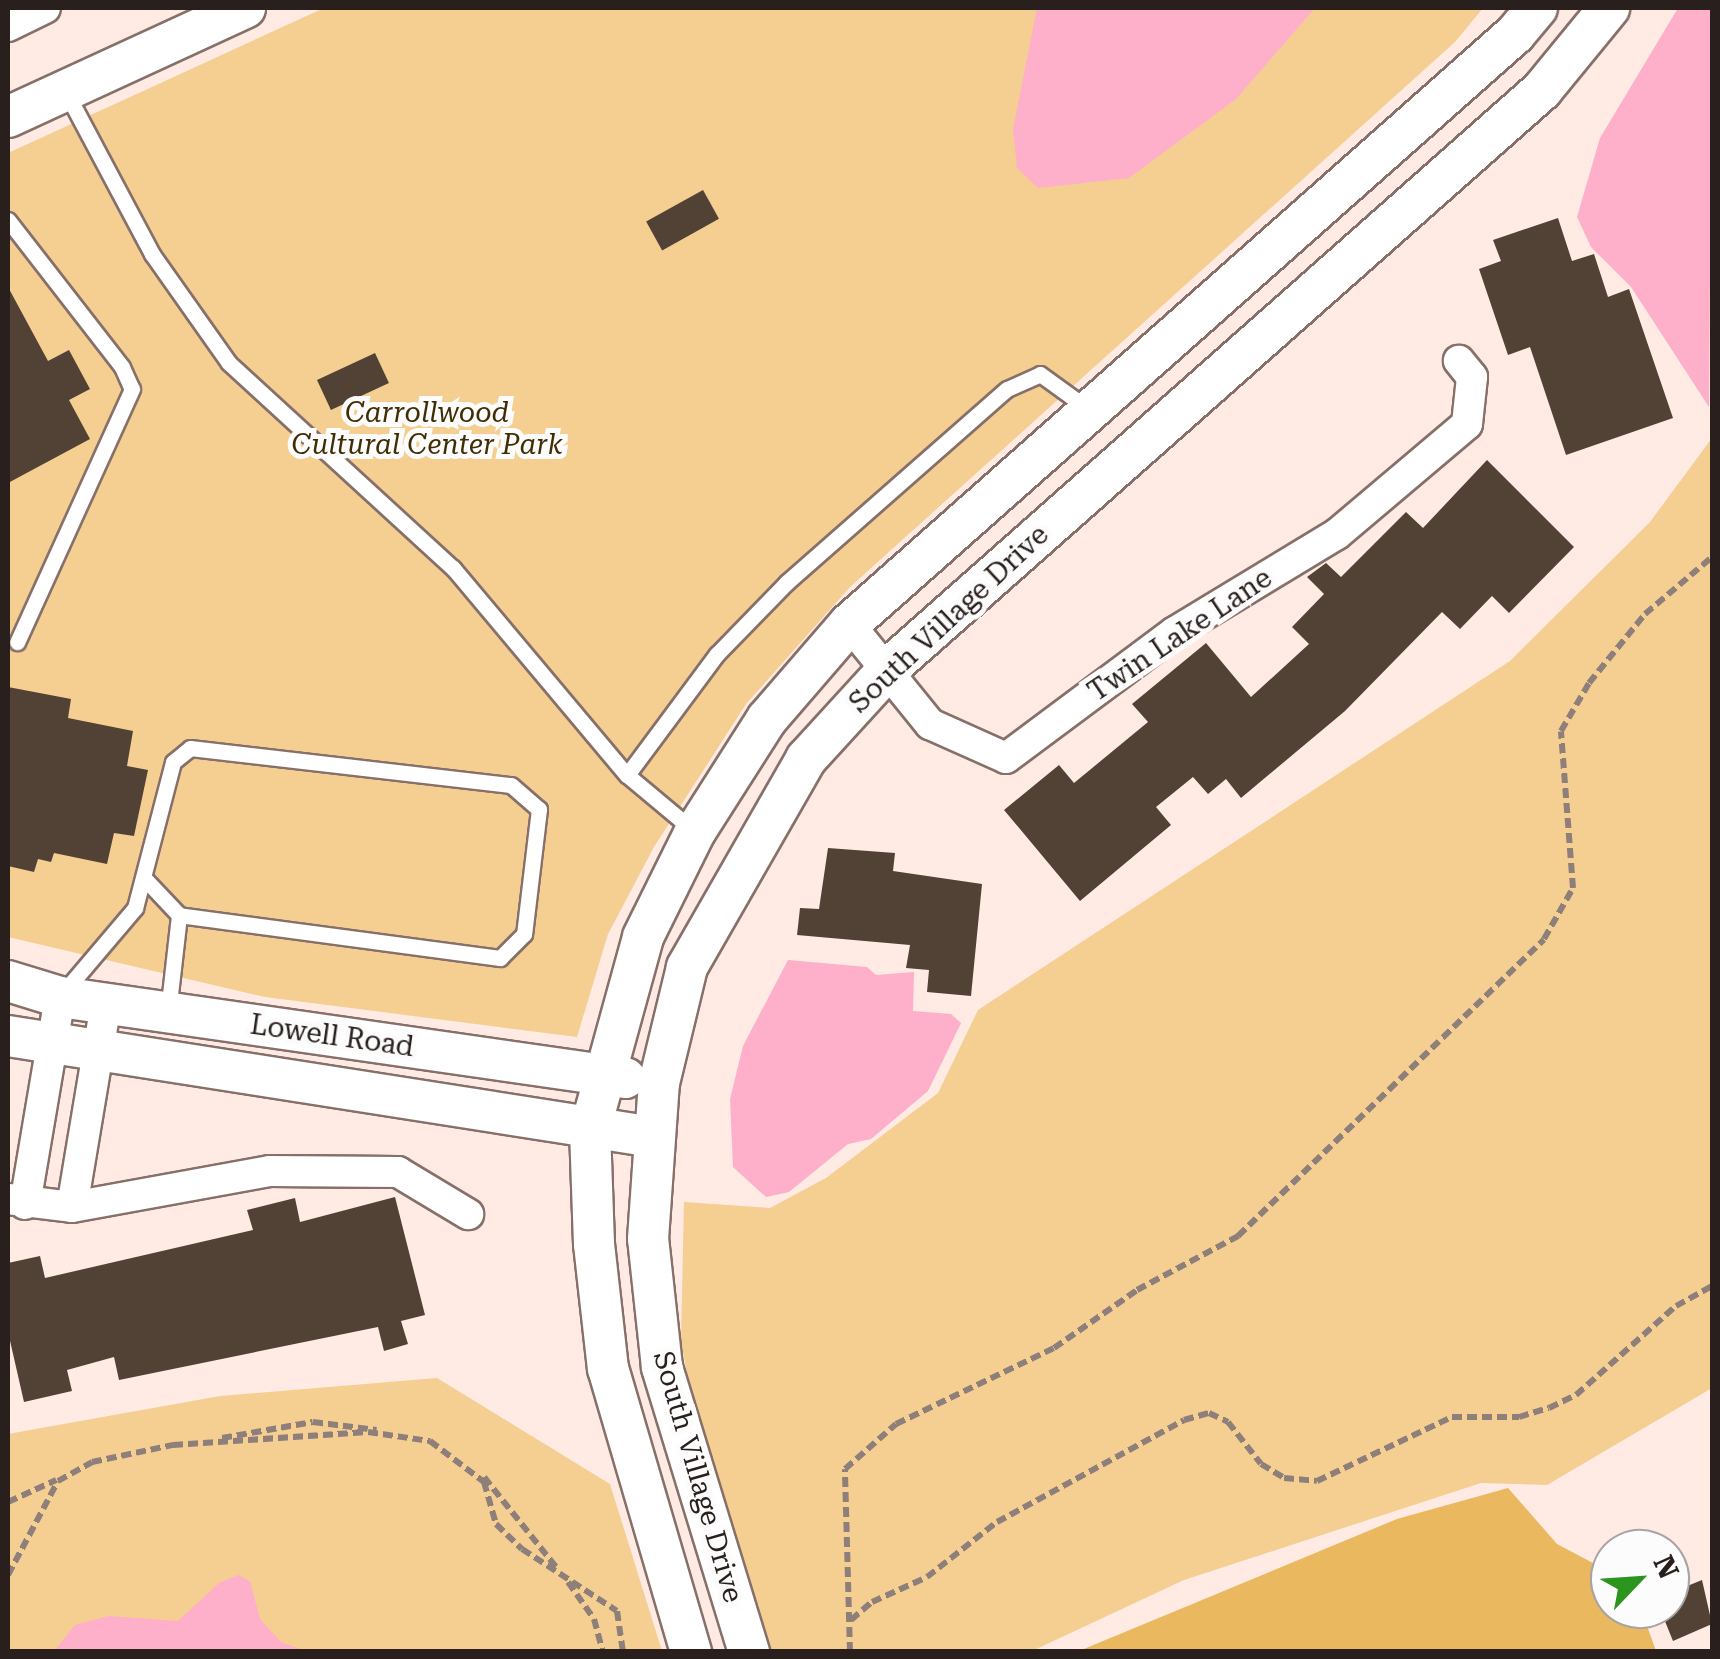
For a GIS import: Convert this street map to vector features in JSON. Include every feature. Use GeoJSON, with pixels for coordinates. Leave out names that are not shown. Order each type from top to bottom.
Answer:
{"type":"FeatureCollection","features":[{"type":"Feature","properties":{"kind":"street"},"geometry":{"type":"LineString","coordinates":[[8,26],[45,8]]}},
{"type":"Feature","properties":{"kind":"street"},"geometry":{"type":"LineString","coordinates":[[8,117],[245,8]]}},
{"type":"Feature","properties":{"kind":"street","name":"South Village Drive"},"geometry":{"type":"LineString","coordinates":[[691,1652],[608,1368],[594,1244],[590,1130],[602,1074],[644,936],[696,832],[767,719],[849,624],[1515,34],[1536,8]]}},
{"type":"Feature","properties":{"kind":"street","name":"South Village Drive"},"geometry":{"type":"LineString","coordinates":[[749,1652],[662,1367],[648,1240],[659,1083],[686,968],[806,759],[888,668],[1542,90],[1609,8]]}},
{"type":"Feature","properties":{"kind":"street","name":"Twin Lake Lane"},"geometry":{"type":"LineString","coordinates":[[849,624],[930,724],[1006,758],[1175,632],[1336,534],[1467,424],[1472,376],[1460,360]]}},
{"type":"Feature","properties":{"kind":"street","name":"Lowell Road"},"geometry":{"type":"LineString","coordinates":[[8,981],[60,997],[659,1083]]}},
{"type":"Feature","properties":{"kind":"street"},"geometry":{"type":"LineString","coordinates":[[60,997],[53,1046],[16,1202],[72,1206],[270,1171],[398,1172],[468,1214]]}},
{"type":"Feature","properties":{"kind":"street"},"geometry":{"type":"LineString","coordinates":[[72,1206],[106,1004]]}},
{"type":"Feature","properties":{"kind":"street","name":"Lowell Road"},"geometry":{"type":"LineString","coordinates":[[8,1036],[97,1055],[653,1137]]}},
{"type":"Feature","properties":{"kind":"lane"},"geometry":{"type":"LineString","coordinates":[[66,90],[152,254],[229,363],[453,568],[628,775],[696,832]]}},
{"type":"Feature","properties":{"kind":"lane"},"geometry":{"type":"LineString","coordinates":[[8,220],[122,366],[132,388],[17,642]]}},
{"type":"Feature","properties":{"kind":"lane"},"geometry":{"type":"LineString","coordinates":[[628,775],[717,654],[786,583],[1021,378],[1040,374],[1091,410]]}},
{"type":"Feature","properties":{"kind":"lane"},"geometry":{"type":"LineString","coordinates":[[60,997],[135,908],[147,880],[173,762],[190,748],[511,785],[539,809],[524,934],[500,958],[179,915],[147,880]]}},
{"type":"Feature","properties":{"kind":"lane"},"geometry":{"type":"LineString","coordinates":[[168,1012],[179,915]]}},
{"type":"Feature","properties":{"kind":"path"},"geometry":{"type":"LineString","coordinates":[[850,1652],[845,1469],[862,1449],[937,1401],[1054,1348],[1137,1290],[1238,1236],[1544,938],[1573,888],[1561,731],[1589,683],[1645,614],[1712,556]]}},
{"type":"Feature","properties":{"kind":"path"},"geometry":{"type":"LineString","coordinates":[[850,1621],[872,1602],[927,1578],[997,1522],[1184,1420],[1209,1413],[1228,1422],[1261,1464],[1284,1478],[1317,1481],[1452,1417],[1519,1417],[1576,1395],[1676,1306],[1712,1286]]}},
{"type":"Feature","properties":{"kind":"path"},"geometry":{"type":"LineString","coordinates":[[8,1502],[115,1456],[313,1422],[367,1426],[465,1463],[487,1479],[577,1593],[604,1652]]}},
{"type":"Feature","properties":{"kind":"path"},"geometry":{"type":"LineString","coordinates":[[8,1575],[58,1481],[92,1462],[172,1444],[368,1432],[430,1441],[484,1482],[496,1524],[522,1549],[617,1611],[624,1652]]}},
{"type":"Feature","properties":{"kind":"green space","name":"Carrollwood Cultural Center Park"},"geometry":{"type":"Polygon","coordinates":[[[324,8],[1483,8],[1455,42],[850,587],[746,704],[654,847],[608,934],[577,1037],[265,997],[8,937],[8,153],[324,8]]]}},
{"type":"Feature","properties":{"kind":"green space"},"geometry":{"type":"Polygon","coordinates":[[[1712,438],[1712,1388],[1547,1485],[1481,1483],[1184,1580],[1032,1651],[770,1651],[693,1405],[681,1341],[684,1202],[770,1208],[826,1178],[938,1093],[978,1010],[1510,661],[1650,522],[1712,438]]]}},
{"type":"Feature","properties":{"kind":"green space"},"geometry":{"type":"Polygon","coordinates":[[[437,1378],[610,1484],[662,1651],[8,1652],[8,1434],[220,1396],[437,1378]]]}},
{"type":"Feature","properties":{"kind":"shaded area"},"geometry":{"type":"Polygon","coordinates":[[[1037,8],[1315,8],[1236,99],[1129,178],[1038,188],[1017,168],[1013,129],[1037,8]]]}},
{"type":"Feature","properties":{"kind":"shaded area"},"geometry":{"type":"Polygon","coordinates":[[[1678,8],[1712,8],[1709,407],[1631,287],[1591,247],[1577,217],[1600,138],[1678,8]]]}},
{"type":"Feature","properties":{"kind":"shaded area"},"geometry":{"type":"Polygon","coordinates":[[[788,960],[867,967],[876,975],[914,972],[913,1011],[951,1014],[961,1023],[928,1091],[871,1139],[848,1144],[789,1192],[766,1197],[733,1167],[730,1099],[743,1046],[788,960]]]}},
{"type":"Feature","properties":{"kind":"shaded area"},"geometry":{"type":"Polygon","coordinates":[[[1508,1488],[1557,1544],[1590,1561],[1590,1629],[1648,1629],[1656,1651],[1079,1651],[1397,1519],[1508,1488]]]}},
{"type":"Feature","properties":{"kind":"shaded area"},"geometry":{"type":"Polygon","coordinates":[[[238,1575],[250,1581],[260,1619],[281,1642],[305,1651],[54,1651],[75,1625],[109,1616],[178,1621],[219,1583],[238,1575]]]}},
{"type":"Feature","properties":{"kind":"building"},"geometry":{"type":"Polygon","coordinates":[[[703,190],[719,219],[662,250],[646,222],[703,190]]]}},
{"type":"Feature","properties":{"kind":"building"},"geometry":{"type":"Polygon","coordinates":[[[1558,218],[1572,261],[1594,254],[1608,297],[1629,289],[1673,418],[1566,455],[1530,347],[1508,355],[1479,269],[1501,261],[1493,240],[1558,218]]]}},
{"type":"Feature","properties":{"kind":"building"},"geometry":{"type":"Polygon","coordinates":[[[8,287],[48,361],[69,350],[90,389],[69,400],[90,439],[8,483],[8,287]]]}},
{"type":"Feature","properties":{"kind":"building"},"geometry":{"type":"Polygon","coordinates":[[[375,353],[389,383],[331,410],[317,380],[375,353]]]}},
{"type":"Feature","properties":{"kind":"building"},"geometry":{"type":"Polygon","coordinates":[[[1487,460],[1574,547],[1509,613],[1492,596],[1460,629],[1442,612],[1345,711],[1241,798],[1226,779],[1208,794],[1193,777],[1156,807],[1171,825],[1080,901],[1004,810],[1059,765],[1074,783],[1148,722],[1132,704],[1206,643],[1251,697],[1309,644],[1292,627],[1324,594],[1307,577],[1326,563],[1341,577],[1406,512],[1423,528],[1487,460]]]}},
{"type":"Feature","properties":{"kind":"building"},"geometry":{"type":"Polygon","coordinates":[[[8,687],[71,699],[68,718],[133,731],[127,766],[148,770],[134,836],[114,833],[107,864],[54,853],[51,862],[38,859],[34,872],[8,866],[8,687]]]}},
{"type":"Feature","properties":{"kind":"building"},"geometry":{"type":"Polygon","coordinates":[[[828,848],[895,853],[893,871],[982,884],[971,996],[927,992],[929,970],[906,968],[910,945],[797,935],[800,908],[819,909],[828,848]]]}},
{"type":"Feature","properties":{"kind":"building"},"geometry":{"type":"Polygon","coordinates":[[[395,1197],[425,1315],[401,1321],[408,1344],[384,1351],[378,1327],[119,1380],[114,1357],[67,1370],[72,1391],[24,1402],[8,1332],[8,1263],[40,1256],[45,1278],[253,1230],[247,1210],[295,1198],[300,1222],[395,1197]]]}},
{"type":"Feature","properties":{"kind":"building"},"geometry":{"type":"Polygon","coordinates":[[[1702,1580],[1712,1624],[1673,1641],[1668,1629],[1690,1629],[1690,1585],[1702,1580]]]}}]}
